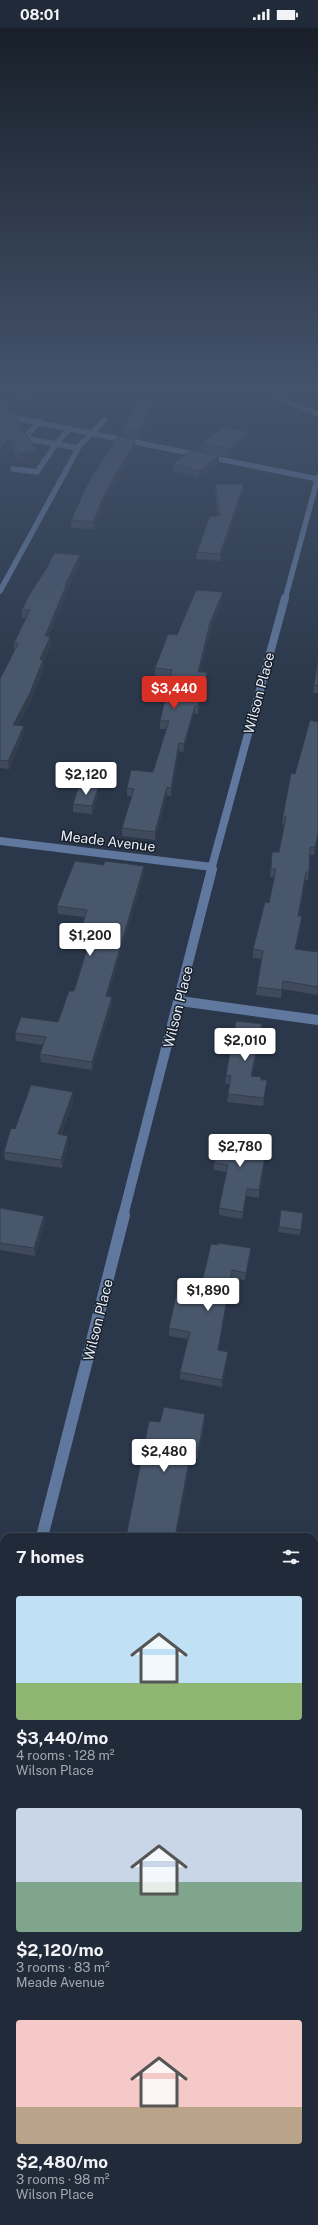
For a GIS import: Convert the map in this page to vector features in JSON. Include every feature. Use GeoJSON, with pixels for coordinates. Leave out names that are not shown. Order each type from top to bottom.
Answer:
{"type":"FeatureCollection","features":[{"type":"Feature","properties":{"kind":"street"},"geometry":{"type":"LineString","coordinates":[[0,591],[56,489]]}},
{"type":"Feature","properties":{"kind":"street","name":"Wilson Place"},"geometry":{"type":"LineString","coordinates":[[43,1533],[180,1001],[212,867],[315,489]]}},
{"type":"Feature","properties":{"kind":"street","name":"Meade Avenue"},"geometry":{"type":"LineString","coordinates":[[0,841],[212,867]]}},
{"type":"Feature","properties":{"kind":"street"},"geometry":{"type":"LineString","coordinates":[[180,1001],[318,1020]]}},
{"type":"Feature","properties":{"kind":"building"},"geometry":{"type":"Polygon","coordinates":[[[86,489],[107,489],[93,522],[71,520],[86,489]]]}},
{"type":"Feature","properties":{"kind":"building"},"geometry":{"type":"Polygon","coordinates":[[[216,489],[242,489],[220,554],[197,552],[210,516],[220,516],[216,489]]]}},
{"type":"Feature","properties":{"kind":"building"},"geometry":{"type":"Polygon","coordinates":[[[54,553],[80,555],[65,585],[66,586],[45,636],[50,637],[40,659],[43,660],[30,693],[13,725],[24,726],[8,761],[0,760],[0,679],[18,644],[14,643],[30,610],[22,610],[54,553]]]}},
{"type":"Feature","properties":{"kind":"building"},"geometry":{"type":"Polygon","coordinates":[[[196,590],[223,592],[210,623],[198,672],[207,672],[203,691],[198,706],[195,706],[184,744],[179,743],[171,788],[167,787],[155,832],[122,828],[134,789],[127,788],[131,770],[153,772],[169,721],[160,721],[172,670],[155,668],[168,634],[177,635],[196,590]]]}},
{"type":"Feature","properties":{"kind":"building"},"geometry":{"type":"Polygon","coordinates":[[[318,659],[318,686],[314,685],[318,659]]]}},
{"type":"Feature","properties":{"kind":"building"},"geometry":{"type":"Polygon","coordinates":[[[310,720],[318,722],[318,834],[315,847],[310,847],[309,872],[306,872],[298,916],[302,916],[295,949],[318,952],[318,987],[283,981],[282,990],[257,987],[263,951],[253,949],[265,902],[269,903],[276,869],[271,869],[272,852],[279,852],[286,817],[283,816],[291,773],[295,774],[310,720]]]}},
{"type":"Feature","properties":{"kind":"building"},"geometry":{"type":"Polygon","coordinates":[[[79,786],[98,788],[92,806],[73,804],[79,786]]]}},
{"type":"Feature","properties":{"kind":"building"},"geometry":{"type":"Polygon","coordinates":[[[75,861],[104,865],[105,861],[144,866],[106,996],[112,997],[92,1062],[40,1054],[46,1037],[15,1033],[21,1017],[58,1022],[69,991],[74,991],[91,937],[79,935],[87,910],[57,906],[75,861]]]}},
{"type":"Feature","properties":{"kind":"building"},"geometry":{"type":"Polygon","coordinates":[[[236,1021],[262,1024],[251,1076],[261,1077],[261,1080],[267,1080],[264,1098],[228,1094],[231,1076],[226,1075],[236,1021]]]}},
{"type":"Feature","properties":{"kind":"building"},"geometry":{"type":"Polygon","coordinates":[[[31,1085],[73,1092],[58,1134],[68,1136],[61,1160],[4,1152],[11,1128],[15,1129],[31,1085]]]}},
{"type":"Feature","properties":{"kind":"building"},"geometry":{"type":"Polygon","coordinates":[[[220,1133],[268,1140],[259,1190],[247,1189],[243,1212],[219,1208],[228,1165],[214,1163],[220,1133]]]}},
{"type":"Feature","properties":{"kind":"building"},"geometry":{"type":"Polygon","coordinates":[[[0,1208],[44,1216],[34,1248],[0,1243],[0,1208]]]}},
{"type":"Feature","properties":{"kind":"building"},"geometry":{"type":"Polygon","coordinates":[[[281,1210],[303,1213],[301,1230],[279,1227],[281,1210]]]}},
{"type":"Feature","properties":{"kind":"building"},"geometry":{"type":"Polygon","coordinates":[[[218,1243],[251,1248],[246,1273],[232,1270],[218,1350],[228,1352],[222,1380],[180,1372],[190,1332],[169,1328],[177,1291],[199,1295],[211,1244],[218,1245],[218,1243]]]}},
{"type":"Feature","properties":{"kind":"building"},"geometry":{"type":"Polygon","coordinates":[[[164,1407],[205,1414],[198,1451],[191,1450],[176,1533],[127,1533],[149,1421],[160,1422],[164,1407]]]}}]}
